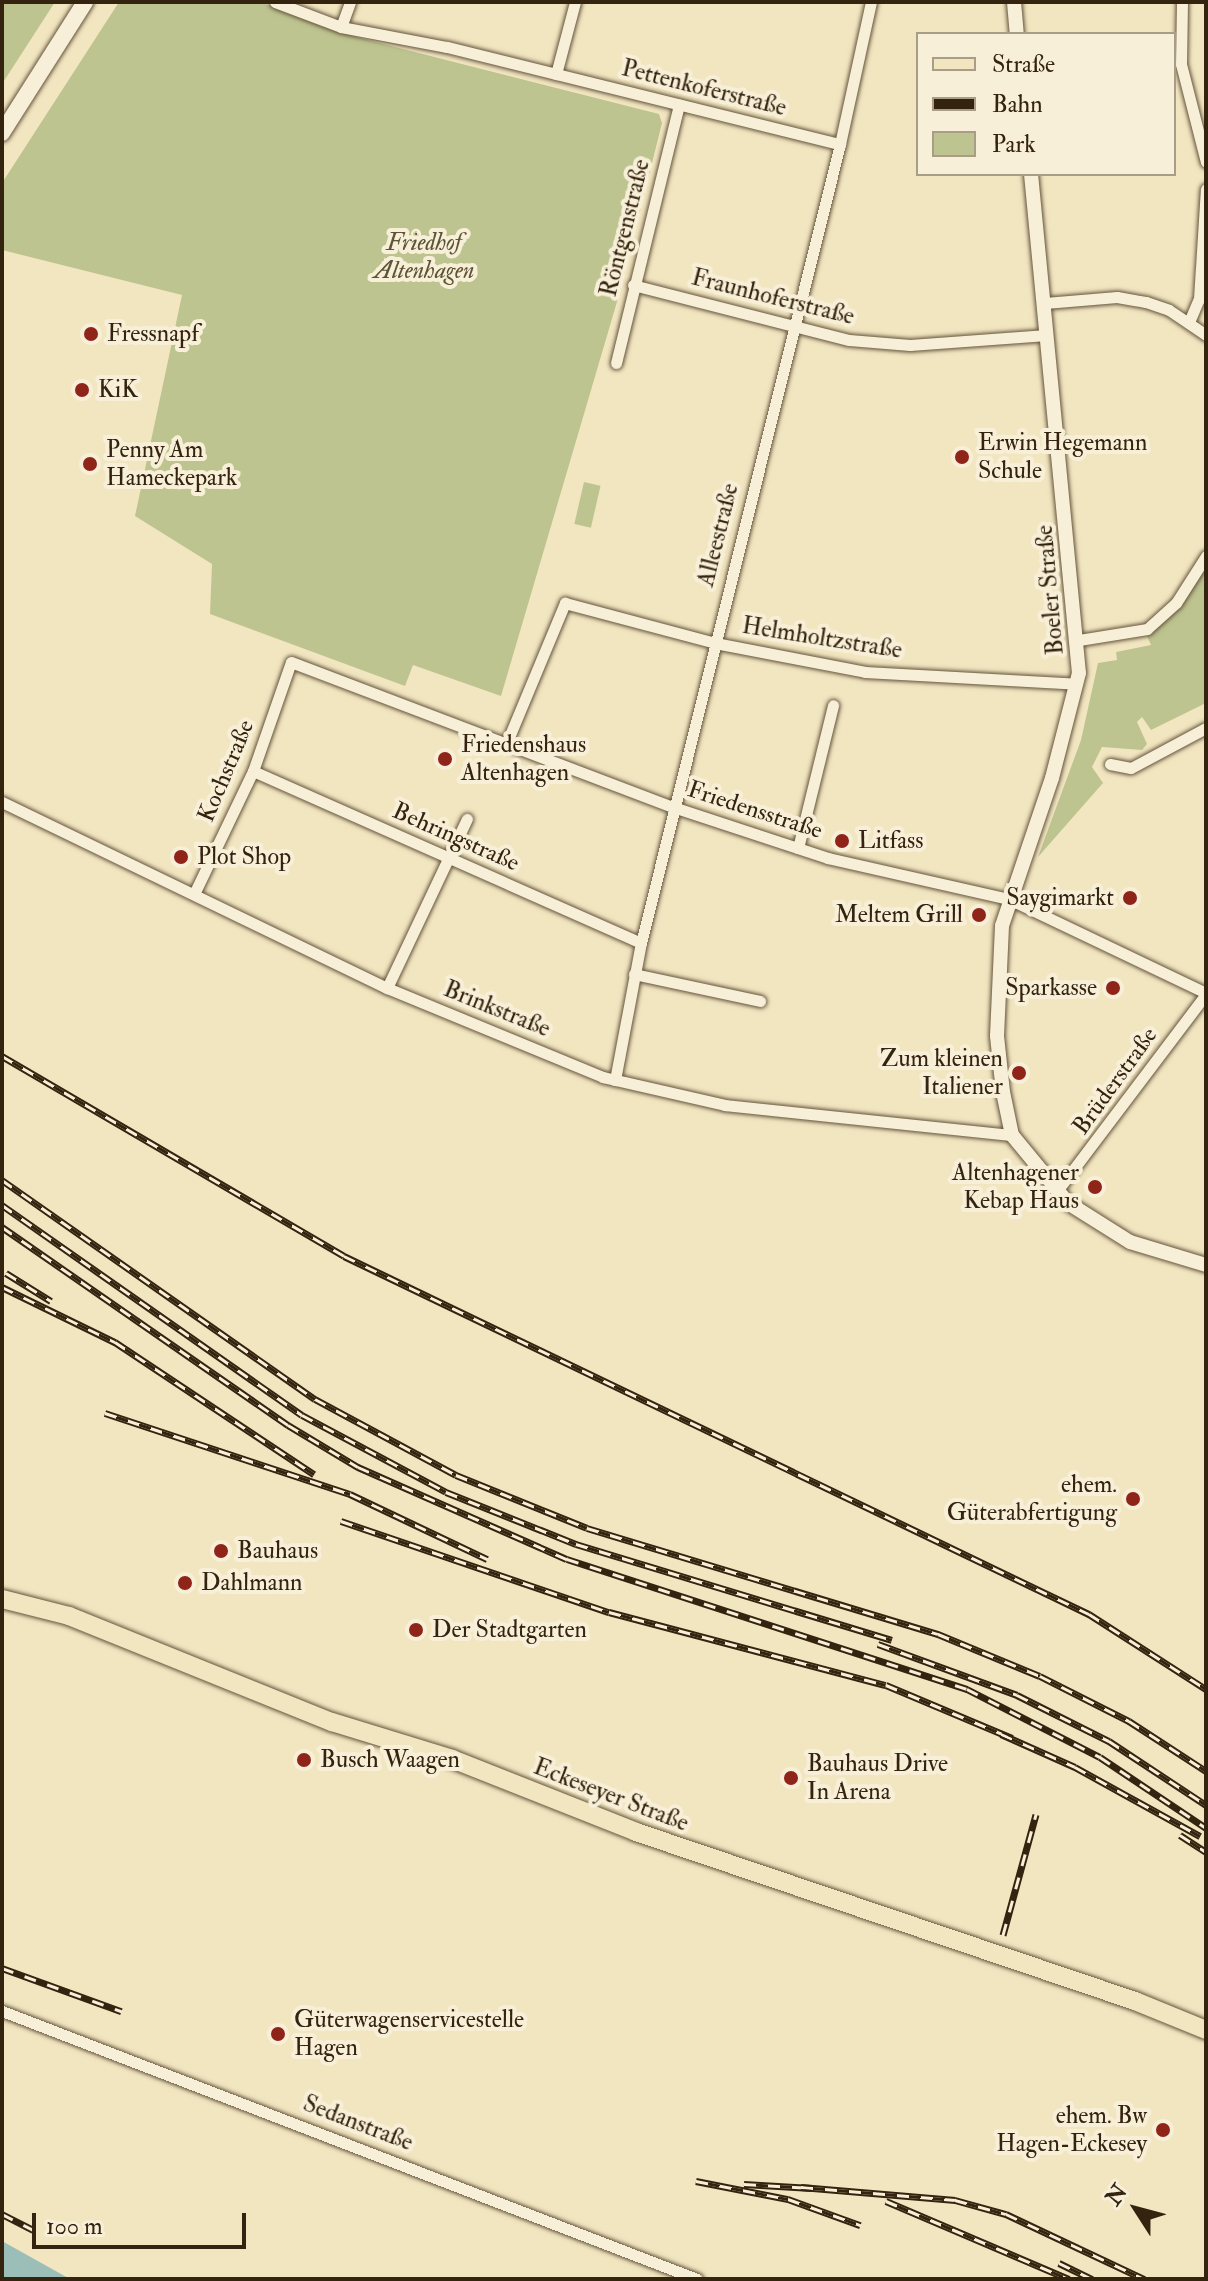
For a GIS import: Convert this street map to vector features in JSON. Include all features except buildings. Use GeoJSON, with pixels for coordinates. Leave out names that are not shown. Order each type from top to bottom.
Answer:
{"type":"FeatureCollection","features":[{"type":"Feature","properties":{"kind":"main road"},"geometry":{"type":"LineString","coordinates":[[2,133],[85,2]]}},
{"type":"Feature","properties":{"kind":"main road","name":"Eckeseyer Straße"},"geometry":{"type":"LineString","coordinates":[[2,1599],[69,1616],[332,1722],[473,1767],[636,1832],[1135,2001],[1206,2030]]}},
{"type":"Feature","properties":{"kind":"street","name":"Pettenkoferstraße"},"geometry":{"type":"LineString","coordinates":[[275,2],[341,27],[556,74],[840,144]]}},
{"type":"Feature","properties":{"kind":"street"},"geometry":{"type":"LineString","coordinates":[[341,27],[350,2]]}},
{"type":"Feature","properties":{"kind":"street"},"geometry":{"type":"LineString","coordinates":[[556,74],[575,2]]}},
{"type":"Feature","properties":{"kind":"street","name":"Alleestraße"},"geometry":{"type":"LineString","coordinates":[[615,1080],[641,943],[840,144],[871,2]]}},
{"type":"Feature","properties":{"kind":"street"},"geometry":{"type":"LineString","coordinates":[[1014,2],[1017,32]]}},
{"type":"Feature","properties":{"kind":"street"},"geometry":{"type":"LineString","coordinates":[[1182,2],[1181,64],[1206,162]]}},
{"type":"Feature","properties":{"kind":"street","name":"Röntgenstraße"},"geometry":{"type":"LineString","coordinates":[[616,363],[679,105]]}},
{"type":"Feature","properties":{"kind":"street","name":"Boeler Straße"},"geometry":{"type":"LineString","coordinates":[[1012,1135],[997,1036],[999,950],[1009,899],[1052,778],[1077,684],[1079,640],[1031,176]]}},
{"type":"Feature","properties":{"kind":"street"},"geometry":{"type":"LineString","coordinates":[[1189,322],[1199,299],[1206,189]]}},
{"type":"Feature","properties":{"kind":"street","name":"Fraunhoferstraße"},"geometry":{"type":"LineString","coordinates":[[633,285],[792,327],[910,345],[1047,335]]}},
{"type":"Feature","properties":{"kind":"street"},"geometry":{"type":"LineString","coordinates":[[1045,303],[1117,297],[1169,310],[1206,335]]}},
{"type":"Feature","properties":{"kind":"street"},"geometry":{"type":"LineString","coordinates":[[1079,640],[1147,629],[1176,603],[1206,556]]}},
{"type":"Feature","properties":{"kind":"street","name":"Helmholtzstraße"},"geometry":{"type":"LineString","coordinates":[[507,742],[565,603],[715,643],[865,672],[1077,684]]}},
{"type":"Feature","properties":{"kind":"street","name":"Friedensstraße"},"geometry":{"type":"LineString","coordinates":[[291,662],[676,808],[798,848],[1009,899],[1206,994]]}},
{"type":"Feature","properties":{"kind":"street","name":"Kochstraße"},"geometry":{"type":"LineString","coordinates":[[194,894],[253,771],[291,662]]}},
{"type":"Feature","properties":{"kind":"street"},"geometry":{"type":"LineString","coordinates":[[798,848],[833,705]]}},
{"type":"Feature","properties":{"kind":"street"},"geometry":{"type":"LineString","coordinates":[[1110,764],[1131,768],[1206,728]]}},
{"type":"Feature","properties":{"kind":"street","name":"Behringstraße"},"geometry":{"type":"LineString","coordinates":[[253,771],[641,943]]}},
{"type":"Feature","properties":{"kind":"street","name":"Brinkstraße"},"geometry":{"type":"LineString","coordinates":[[2,802],[387,988],[615,1080],[725,1105],[1012,1135]]}},
{"type":"Feature","properties":{"kind":"street"},"geometry":{"type":"LineString","coordinates":[[387,988],[467,819]]}},
{"type":"Feature","properties":{"kind":"street"},"geometry":{"type":"LineString","coordinates":[[634,974],[760,1001]]}},
{"type":"Feature","properties":{"kind":"street","name":"Brüderstraße"},"geometry":{"type":"LineString","coordinates":[[1057,1191],[1206,994]]}},
{"type":"Feature","properties":{"kind":"street"},"geometry":{"type":"LineString","coordinates":[[1012,1135],[1057,1191],[1130,1242],[1206,1265]]}},
{"type":"Feature","properties":{"kind":"street","name":"Sedanstraße"},"geometry":{"type":"LineString","coordinates":[[2,2011],[697,2279]]}},
{"type":"Feature","properties":{"kind":"green space"},"geometry":{"type":"Polygon","coordinates":[[[2,2],[55,2],[2,84],[2,2]]]}},
{"type":"Feature","properties":{"kind":"green space","name":"Friedhof Altenhagen"},"geometry":{"type":"Polygon","coordinates":[[[119,2],[260,2],[356,37],[659,114],[662,123],[619,295],[501,696],[413,665],[405,686],[210,614],[212,564],[135,516],[182,295],[2,250],[2,183],[119,2]]]}},
{"type":"Feature","properties":{"kind":"green space"},"geometry":{"type":"Polygon","coordinates":[[[584,482],[601,486],[591,528],[574,524],[584,482]]]}},
{"type":"Feature","properties":{"kind":"green space"},"geometry":{"type":"Polygon","coordinates":[[[1206,568],[1206,703],[1151,730],[1142,717],[1137,722],[1147,744],[1142,750],[1102,747],[1092,767],[1103,783],[1038,857],[1081,740],[1098,663],[1117,660],[1116,652],[1151,645],[1147,636],[1168,619],[1206,568]]]}},
{"type":"Feature","properties":{"kind":"water"},"geometry":{"type":"Polygon","coordinates":[[[2,2241],[70,2279],[2,2279],[2,2241]]]}},
{"type":"Feature","properties":{"kind":"railway"},"geometry":{"type":"LineString","coordinates":[[2,1056],[344,1256],[1089,1614],[1206,1689]]}},
{"type":"Feature","properties":{"kind":"railway"},"geometry":{"type":"LineString","coordinates":[[2,1180],[315,1399],[456,1475],[587,1528],[938,1634],[1040,1676],[1129,1721],[1206,1771]]}},
{"type":"Feature","properties":{"kind":"railway"},"geometry":{"type":"LineString","coordinates":[[2,1205],[302,1415],[446,1492],[576,1544],[892,1640]]}},
{"type":"Feature","properties":{"kind":"railway"},"geometry":{"type":"LineString","coordinates":[[2,1227],[288,1425],[358,1467],[567,1559],[967,1689],[1100,1757],[1206,1828]]}},
{"type":"Feature","properties":{"kind":"railway"},"geometry":{"type":"LineString","coordinates":[[6,1273],[51,1301]]}},
{"type":"Feature","properties":{"kind":"railway"},"geometry":{"type":"LineString","coordinates":[[2,1287],[115,1342],[314,1474]]}},
{"type":"Feature","properties":{"kind":"railway"},"geometry":{"type":"LineString","coordinates":[[105,1413],[350,1494],[487,1559]]}},
{"type":"Feature","properties":{"kind":"railway"},"geometry":{"type":"LineString","coordinates":[[341,1521],[609,1612],[886,1685],[1012,1738]]}},
{"type":"Feature","properties":{"kind":"railway"},"geometry":{"type":"LineString","coordinates":[[878,1644],[1017,1695],[1109,1741],[1206,1805]]}},
{"type":"Feature","properties":{"kind":"railway"},"geometry":{"type":"LineString","coordinates":[[1001,1734],[1075,1767],[1200,1836]]}},
{"type":"Feature","properties":{"kind":"railway"},"geometry":{"type":"LineString","coordinates":[[1003,1935],[1036,1814]]}},
{"type":"Feature","properties":{"kind":"railway"},"geometry":{"type":"LineString","coordinates":[[1180,1835],[1206,1852]]}},
{"type":"Feature","properties":{"kind":"railway"},"geometry":{"type":"LineString","coordinates":[[2,1968],[121,2011]]}},
{"type":"Feature","properties":{"kind":"railway"},"geometry":{"type":"LineString","coordinates":[[696,2181],[788,2199],[860,2225]]}},
{"type":"Feature","properties":{"kind":"railway"},"geometry":{"type":"LineString","coordinates":[[744,2184],[812,2188]]}},
{"type":"Feature","properties":{"kind":"railway"},"geometry":{"type":"LineString","coordinates":[[801,2187],[955,2200],[1006,2214],[1144,2279]]}},
{"type":"Feature","properties":{"kind":"railway"},"geometry":{"type":"LineString","coordinates":[[886,2201],[1069,2279]]}},
{"type":"Feature","properties":{"kind":"railway"},"geometry":{"type":"LineString","coordinates":[[2,2214],[33,2230]]}},
{"type":"Feature","properties":{"kind":"railway"},"geometry":{"type":"LineString","coordinates":[[1059,2263],[1092,2279]]}},
{"type":"Feature","properties":{"kind":"place","name":"Fressnapf"},"geometry":{"type":"Point","coordinates":[91,334]}},
{"type":"Feature","properties":{"kind":"place","name":"KiK"},"geometry":{"type":"Point","coordinates":[82,390]}},
{"type":"Feature","properties":{"kind":"place","name":"Erwin Hegemann Schule"},"geometry":{"type":"Point","coordinates":[962,457]}},
{"type":"Feature","properties":{"kind":"place","name":"Penny Am Hameckepark"},"geometry":{"type":"Point","coordinates":[90,464]}},
{"type":"Feature","properties":{"kind":"place","name":"Friedenshaus Altenhagen"},"geometry":{"type":"Point","coordinates":[445,759]}},
{"type":"Feature","properties":{"kind":"place","name":"Litfass"},"geometry":{"type":"Point","coordinates":[842,841]}},
{"type":"Feature","properties":{"kind":"place","name":"Plot Shop"},"geometry":{"type":"Point","coordinates":[181,857]}},
{"type":"Feature","properties":{"kind":"place","name":"Saygimarkt"},"geometry":{"type":"Point","coordinates":[1130,898]}},
{"type":"Feature","properties":{"kind":"place","name":"Meltem Grill"},"geometry":{"type":"Point","coordinates":[979,915]}},
{"type":"Feature","properties":{"kind":"place","name":"Sparkasse"},"geometry":{"type":"Point","coordinates":[1113,988]}},
{"type":"Feature","properties":{"kind":"place","name":"Zum kleinen Italiener"},"geometry":{"type":"Point","coordinates":[1019,1073]}},
{"type":"Feature","properties":{"kind":"place","name":"Altenhagener Kebap Haus"},"geometry":{"type":"Point","coordinates":[1095,1187]}},
{"type":"Feature","properties":{"kind":"place","name":"ehem. Güterabfertigung"},"geometry":{"type":"Point","coordinates":[1133,1499]}},
{"type":"Feature","properties":{"kind":"place","name":"Bauhaus"},"geometry":{"type":"Point","coordinates":[221,1551]}},
{"type":"Feature","properties":{"kind":"place","name":"Dahlmann"},"geometry":{"type":"Point","coordinates":[185,1583]}},
{"type":"Feature","properties":{"kind":"place","name":"Der Stadtgarten"},"geometry":{"type":"Point","coordinates":[416,1630]}},
{"type":"Feature","properties":{"kind":"place","name":"Busch Waagen"},"geometry":{"type":"Point","coordinates":[304,1760]}},
{"type":"Feature","properties":{"kind":"place","name":"Bauhaus Drive In Arena"},"geometry":{"type":"Point","coordinates":[791,1778]}},
{"type":"Feature","properties":{"kind":"place","name":"Güterwagenservicestelle Hagen"},"geometry":{"type":"Point","coordinates":[278,2034]}},
{"type":"Feature","properties":{"kind":"place","name":"ehem. Bw Hagen-Eckesey"},"geometry":{"type":"Point","coordinates":[1163,2130]}}]}
